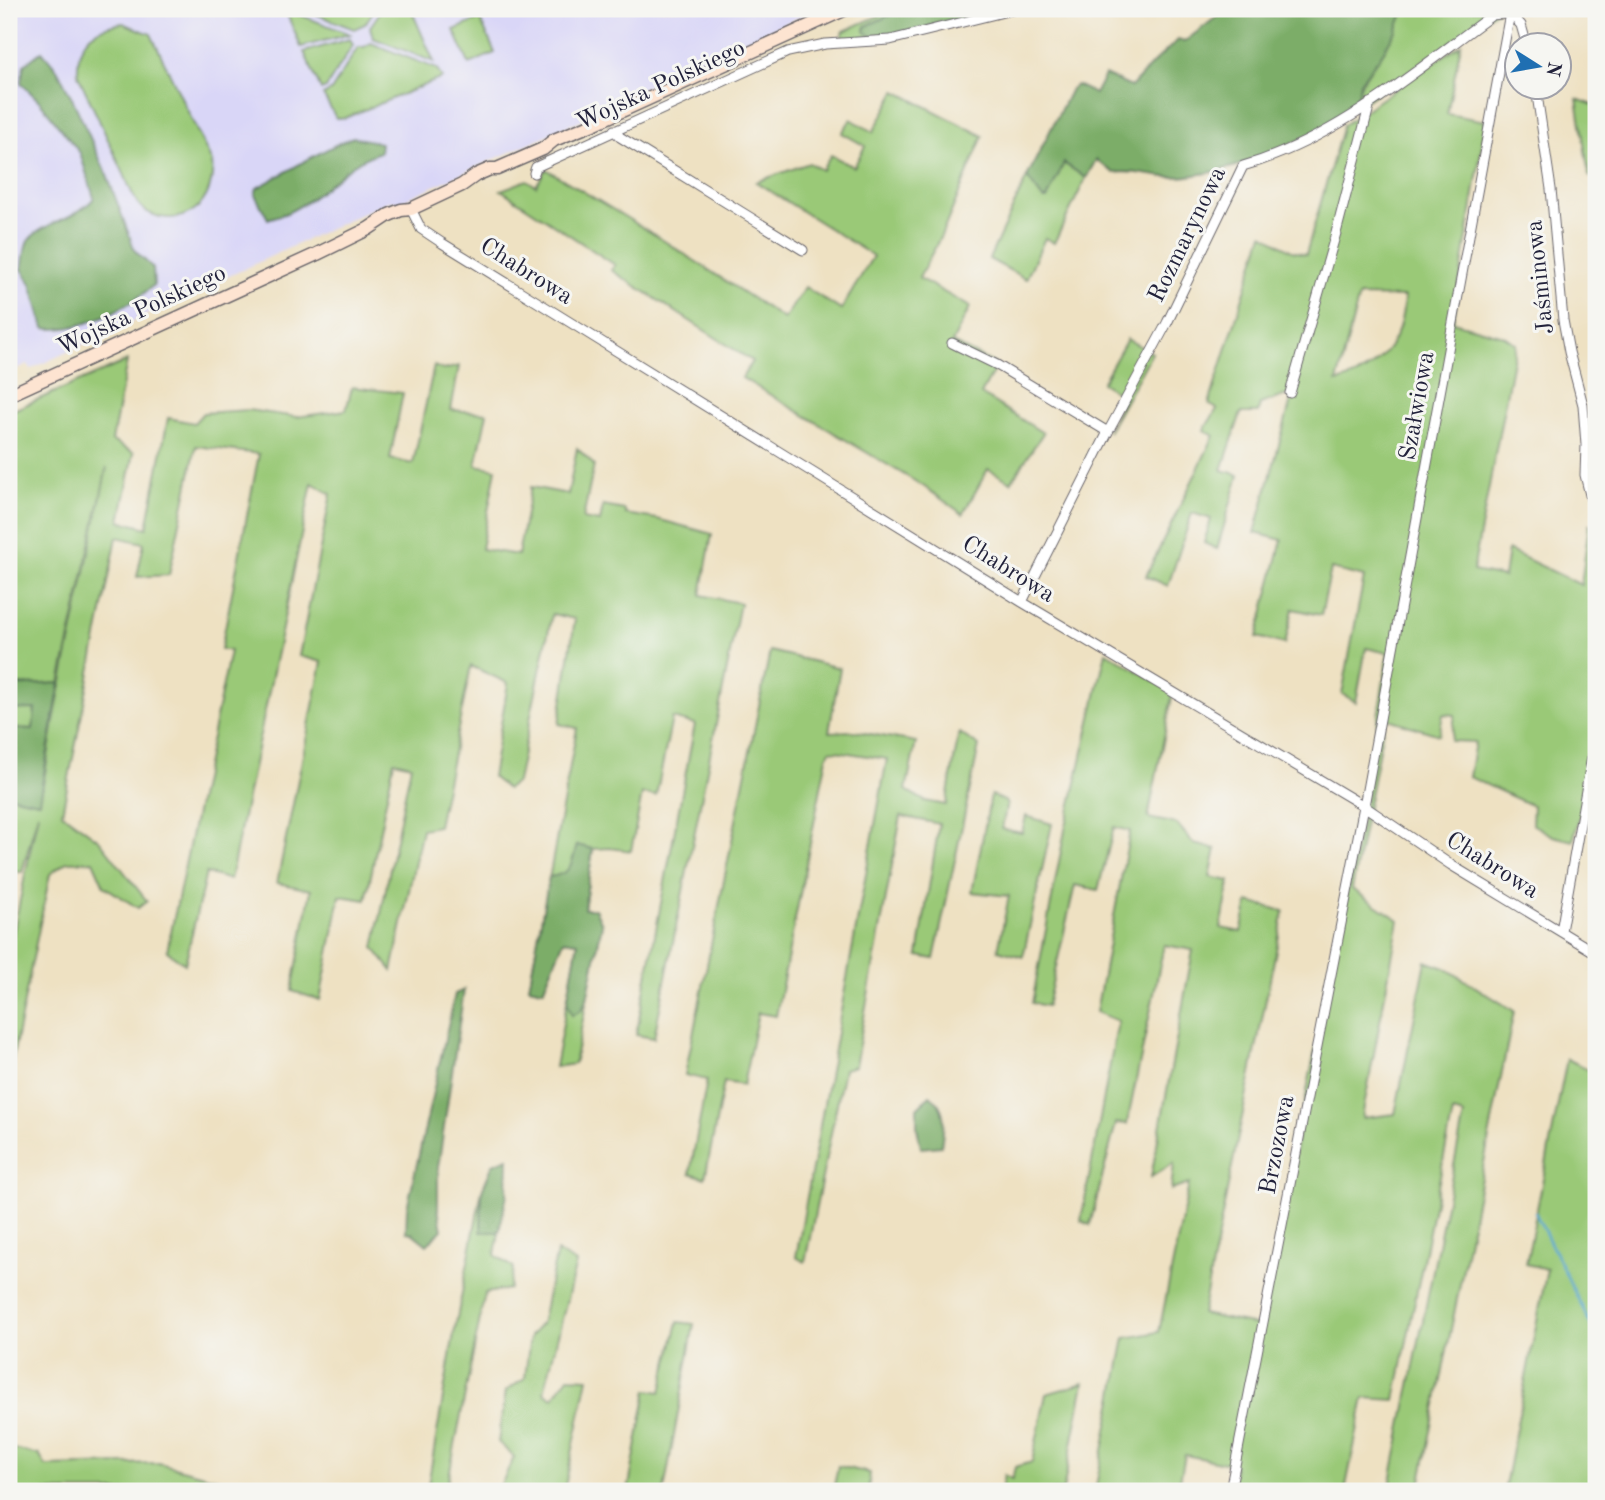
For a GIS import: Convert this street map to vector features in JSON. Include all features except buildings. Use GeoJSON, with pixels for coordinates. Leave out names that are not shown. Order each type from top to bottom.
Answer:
{"type":"FeatureCollection","features":[{"type":"Feature","properties":{"kind":"main road","name":"Wojska Polskiego"},"geometry":{"type":"LineString","coordinates":[[9,395],[368,229],[386,216],[411,209],[463,186],[476,175],[543,149],[554,140],[846,9]]}},
{"type":"Feature","properties":{"kind":"street","name":"Wojska Polskiego"},"geometry":{"type":"LineString","coordinates":[[534,173],[536,167],[614,130],[798,49],[825,44],[890,40],[1016,9]]}},
{"type":"Feature","properties":{"kind":"street"},"geometry":{"type":"LineString","coordinates":[[1512,11],[1523,32]]}},
{"type":"Feature","properties":{"kind":"street","name":"Rozmarynowa"},"geometry":{"type":"LineString","coordinates":[[1022,602],[1167,323],[1243,166],[1312,137],[1370,103],[1492,15],[1512,11]]}},
{"type":"Feature","properties":{"kind":"street","name":"Szałwiowa"},"geometry":{"type":"LineString","coordinates":[[1364,807],[1512,11]]}},
{"type":"Feature","properties":{"kind":"street","name":"Jaśminowa"},"geometry":{"type":"LineString","coordinates":[[1538,102],[1551,189],[1563,320],[1583,405],[1585,475],[1592,503]]}},
{"type":"Feature","properties":{"kind":"street"},"geometry":{"type":"LineString","coordinates":[[1290,393],[1370,103]]}},
{"type":"Feature","properties":{"kind":"street"},"geometry":{"type":"LineString","coordinates":[[614,130],[620,137],[803,250]]}},
{"type":"Feature","properties":{"kind":"street","name":"Chabrowa"},"geometry":{"type":"LineString","coordinates":[[411,209],[421,229],[442,243],[1022,602],[1364,807],[1451,865],[1596,953]]}},
{"type":"Feature","properties":{"kind":"street"},"geometry":{"type":"LineString","coordinates":[[952,343],[997,365],[1108,432]]}},
{"type":"Feature","properties":{"kind":"street"},"geometry":{"type":"LineString","coordinates":[[1561,931],[1596,734]]}},
{"type":"Feature","properties":{"kind":"street","name":"Brzozowa"},"geometry":{"type":"LineString","coordinates":[[1230,1491],[1364,807]]}},
{"type":"Feature","properties":{"kind":"shaded area"},"geometry":{"type":"Polygon","coordinates":[[[9,9],[817,9],[647,86],[612,106],[399,202],[389,201],[31,369],[28,364],[9,373],[9,9]]]}},
{"type":"Feature","properties":{"kind":"green space"},"geometry":{"type":"Polygon","coordinates":[[[302,9],[375,9],[365,24],[354,29],[302,9]]]}},
{"type":"Feature","properties":{"kind":"green space"},"geometry":{"type":"Polygon","coordinates":[[[382,9],[411,9],[434,62],[373,38],[370,27],[382,9]]]}},
{"type":"Feature","properties":{"kind":"green space"},"geometry":{"type":"Polygon","coordinates":[[[894,9],[904,9],[866,26],[865,32],[877,39],[841,39],[844,31],[894,9]]]}},
{"type":"Feature","properties":{"kind":"green space"},"geometry":{"type":"Polygon","coordinates":[[[904,9],[1004,9],[877,39],[865,32],[866,26],[904,9]]]}},
{"type":"Feature","properties":{"kind":"green space"},"geometry":{"type":"Polygon","coordinates":[[[1227,9],[1405,9],[1396,31],[1380,57],[1360,82],[1357,107],[1315,132],[1246,163],[1197,175],[1166,177],[1129,172],[1114,173],[1096,160],[1086,178],[1064,163],[1047,199],[1043,199],[1027,177],[1071,89],[1076,85],[1095,94],[1105,75],[1131,87],[1178,40],[1184,42],[1227,9]]]}},
{"type":"Feature","properties":{"kind":"green space"},"geometry":{"type":"Polygon","coordinates":[[[1405,9],[1499,9],[1357,107],[1362,81],[1385,49],[1405,9]]]}},
{"type":"Feature","properties":{"kind":"green space"},"geometry":{"type":"Polygon","coordinates":[[[292,12],[350,34],[301,47],[287,14],[292,12]]]}},
{"type":"Feature","properties":{"kind":"green space"},"geometry":{"type":"Polygon","coordinates":[[[480,19],[495,53],[469,64],[454,30],[480,19]]]}},
{"type":"Feature","properties":{"kind":"green space"},"geometry":{"type":"Polygon","coordinates":[[[123,23],[151,34],[212,162],[207,195],[199,206],[188,214],[174,218],[159,217],[137,203],[78,75],[80,53],[88,38],[102,28],[123,23]]]}},
{"type":"Feature","properties":{"kind":"green space"},"geometry":{"type":"Polygon","coordinates":[[[350,39],[353,45],[326,88],[321,90],[304,52],[350,39]]]}},
{"type":"Feature","properties":{"kind":"green space"},"geometry":{"type":"Polygon","coordinates":[[[371,43],[437,69],[442,78],[345,118],[336,118],[323,95],[331,91],[358,47],[371,43]]]}},
{"type":"Feature","properties":{"kind":"green space"},"geometry":{"type":"Polygon","coordinates":[[[1461,44],[1447,114],[1486,121],[1453,322],[1504,336],[1516,344],[1473,571],[1504,577],[1508,550],[1581,585],[1589,524],[1596,526],[1596,755],[1573,841],[1553,836],[1532,824],[1533,806],[1469,777],[1475,742],[1451,741],[1455,715],[1443,714],[1439,735],[1385,718],[1352,889],[1399,920],[1362,1118],[1395,1114],[1426,961],[1445,968],[1514,1011],[1419,1491],[1389,1491],[1464,1115],[1453,1112],[1395,1400],[1364,1398],[1345,1491],[1230,1491],[1235,1465],[1185,1455],[1178,1491],[1095,1491],[1125,1338],[1159,1332],[1189,1184],[1171,1190],[1174,1163],[1151,1177],[1193,950],[1164,945],[1127,1124],[1116,1123],[1090,1225],[1081,1221],[1118,1021],[1096,1012],[1130,831],[1114,827],[1098,890],[1075,885],[1047,1006],[1032,1003],[1065,830],[1106,652],[1173,692],[1148,818],[1177,824],[1194,844],[1216,849],[1210,877],[1230,881],[1221,928],[1241,932],[1248,902],[1284,911],[1202,1314],[1260,1326],[1364,806],[1388,653],[1366,648],[1356,702],[1342,694],[1364,577],[1331,569],[1321,615],[1293,609],[1285,644],[1257,637],[1282,540],[1255,533],[1293,393],[1260,404],[1258,413],[1241,413],[1222,470],[1239,475],[1217,549],[1204,543],[1211,519],[1192,513],[1168,586],[1146,576],[1214,436],[1204,430],[1217,409],[1209,404],[1263,234],[1292,251],[1306,254],[1343,125],[1461,44]],[[1359,296],[1337,382],[1365,371],[1386,352],[1399,327],[1404,297],[1359,296]]]}},
{"type":"Feature","properties":{"kind":"green space"},"geometry":{"type":"Polygon","coordinates":[[[42,51],[57,69],[72,98],[107,175],[135,251],[153,268],[154,285],[131,302],[102,317],[57,329],[44,328],[31,284],[22,269],[26,247],[34,235],[78,211],[94,198],[80,153],[39,101],[21,83],[24,65],[42,51]]]}},
{"type":"Feature","properties":{"kind":"green space"},"geometry":{"type":"Polygon","coordinates":[[[896,91],[983,136],[942,234],[919,278],[970,307],[952,343],[997,365],[981,394],[1043,433],[1011,482],[988,469],[963,514],[923,486],[742,378],[752,361],[611,270],[615,265],[501,190],[527,180],[536,186],[546,169],[655,235],[784,319],[805,287],[841,310],[873,256],[756,182],[809,163],[822,170],[831,155],[854,167],[865,146],[842,133],[851,119],[873,132],[896,91]]]}},
{"type":"Feature","properties":{"kind":"green space"},"geometry":{"type":"Polygon","coordinates":[[[1577,99],[1596,106],[1596,179],[1589,176],[1577,99]]]}},
{"type":"Feature","properties":{"kind":"green space"},"geometry":{"type":"Polygon","coordinates":[[[353,137],[381,143],[380,152],[355,164],[301,205],[268,219],[255,195],[257,188],[353,137]]]}},
{"type":"Feature","properties":{"kind":"green space"},"geometry":{"type":"Polygon","coordinates":[[[1063,163],[1086,178],[1054,243],[1045,238],[1026,279],[989,259],[1027,177],[1043,199],[1063,163]]]}},
{"type":"Feature","properties":{"kind":"green space"},"geometry":{"type":"Polygon","coordinates":[[[1127,339],[1152,353],[1108,432],[1123,396],[1102,383],[1127,339]]]}},
{"type":"Feature","properties":{"kind":"green space"},"geometry":{"type":"Polygon","coordinates":[[[127,361],[112,441],[134,453],[120,521],[147,528],[168,418],[194,423],[203,413],[248,410],[296,417],[346,410],[352,387],[403,393],[390,459],[413,464],[434,366],[443,370],[459,366],[451,410],[487,413],[476,465],[496,469],[481,549],[518,555],[531,487],[568,494],[577,448],[594,465],[583,519],[600,522],[603,506],[625,510],[625,514],[657,519],[712,534],[701,595],[740,603],[654,1038],[636,1035],[695,724],[672,718],[656,796],[642,794],[631,851],[593,849],[584,909],[595,909],[602,924],[574,1064],[555,1067],[578,942],[564,940],[543,990],[529,987],[577,728],[559,724],[575,619],[552,614],[517,782],[507,789],[492,777],[508,683],[471,666],[438,826],[422,829],[392,971],[374,948],[411,765],[394,761],[366,900],[340,896],[320,1000],[292,991],[311,890],[277,883],[322,662],[299,656],[331,494],[312,483],[230,880],[206,873],[185,964],[167,951],[230,651],[221,649],[259,454],[196,446],[169,575],[137,577],[144,543],[117,537],[62,813],[99,840],[147,901],[138,908],[104,886],[93,861],[67,862],[50,874],[9,1076],[9,953],[38,813],[22,872],[9,872],[9,796],[40,802],[57,705],[107,467],[60,683],[9,686],[9,412],[127,361]]]}},
{"type":"Feature","properties":{"kind":"green space"},"geometry":{"type":"Polygon","coordinates":[[[770,651],[840,668],[829,732],[854,731],[916,742],[906,790],[925,801],[946,805],[959,733],[979,746],[934,959],[918,956],[939,824],[901,816],[855,1066],[844,1069],[805,1262],[796,1257],[887,759],[830,750],[776,1016],[758,1013],[743,1085],[724,1082],[705,1178],[690,1173],[707,1080],[685,1075],[770,651]]]}},
{"type":"Feature","properties":{"kind":"green space"},"geometry":{"type":"Polygon","coordinates":[[[60,683],[39,802],[9,796],[9,728],[33,729],[35,709],[9,710],[9,686],[60,683]]]}},
{"type":"Feature","properties":{"kind":"green space"},"geometry":{"type":"Polygon","coordinates":[[[35,708],[33,729],[9,728],[9,710],[35,708]]]}},
{"type":"Feature","properties":{"kind":"green space"},"geometry":{"type":"Polygon","coordinates":[[[991,795],[1007,802],[1002,829],[1022,833],[1026,816],[1052,824],[1023,957],[998,950],[1009,896],[972,892],[991,795]]]}},
{"type":"Feature","properties":{"kind":"green space"},"geometry":{"type":"Polygon","coordinates":[[[577,845],[593,849],[584,909],[595,909],[602,924],[587,999],[581,1010],[572,1015],[567,1002],[578,942],[564,940],[543,990],[529,987],[549,877],[566,871],[572,863],[577,845]]]}},
{"type":"Feature","properties":{"kind":"green space"},"geometry":{"type":"Polygon","coordinates":[[[464,990],[438,1168],[438,1209],[442,1230],[427,1245],[412,1233],[406,1232],[407,1208],[455,994],[464,990]]]}},
{"type":"Feature","properties":{"kind":"green space"},"geometry":{"type":"Polygon","coordinates":[[[1567,1059],[1596,1073],[1596,1491],[1504,1491],[1547,1269],[1526,1264],[1567,1059]]]}},
{"type":"Feature","properties":{"kind":"green space"},"geometry":{"type":"Polygon","coordinates":[[[930,1095],[942,1112],[944,1125],[941,1146],[921,1148],[917,1108],[930,1095]]]}},
{"type":"Feature","properties":{"kind":"green space"},"geometry":{"type":"Polygon","coordinates":[[[508,1158],[507,1195],[499,1232],[481,1232],[482,1190],[493,1164],[508,1158]]]}},
{"type":"Feature","properties":{"kind":"green space"},"geometry":{"type":"Polygon","coordinates":[[[482,1190],[481,1232],[499,1232],[495,1255],[514,1268],[509,1289],[485,1293],[446,1491],[427,1491],[453,1339],[482,1190]]]}},
{"type":"Feature","properties":{"kind":"green space"},"geometry":{"type":"Polygon","coordinates":[[[557,1252],[576,1263],[544,1392],[553,1398],[568,1377],[588,1378],[564,1491],[492,1491],[499,1489],[514,1457],[498,1442],[506,1391],[525,1378],[530,1336],[541,1324],[557,1252]]]}},
{"type":"Feature","properties":{"kind":"green space"},"geometry":{"type":"Polygon","coordinates":[[[678,1322],[694,1324],[664,1491],[628,1491],[647,1390],[661,1392],[678,1322]]]}},
{"type":"Feature","properties":{"kind":"green space"},"geometry":{"type":"Polygon","coordinates":[[[1084,1383],[1063,1491],[1001,1491],[1004,1475],[1012,1479],[1015,1467],[1032,1462],[1046,1394],[1084,1383]]]}},
{"type":"Feature","properties":{"kind":"green space"},"geometry":{"type":"Polygon","coordinates":[[[14,1449],[39,1455],[46,1466],[159,1463],[264,1491],[9,1491],[9,1459],[14,1449]]]}},
{"type":"Feature","properties":{"kind":"green space"},"geometry":{"type":"Polygon","coordinates":[[[838,1466],[870,1473],[868,1491],[833,1491],[838,1466]]]}},
{"type":"Feature","properties":{"kind":"waterway"},"geometry":{"type":"LineString","coordinates":[[1535,1212],[1596,1335]]}},
{"type":"Feature","properties":{"kind":"waterway"},"geometry":{"type":"LineString","coordinates":[[1594,1491],[1596,1479]]}}]}
